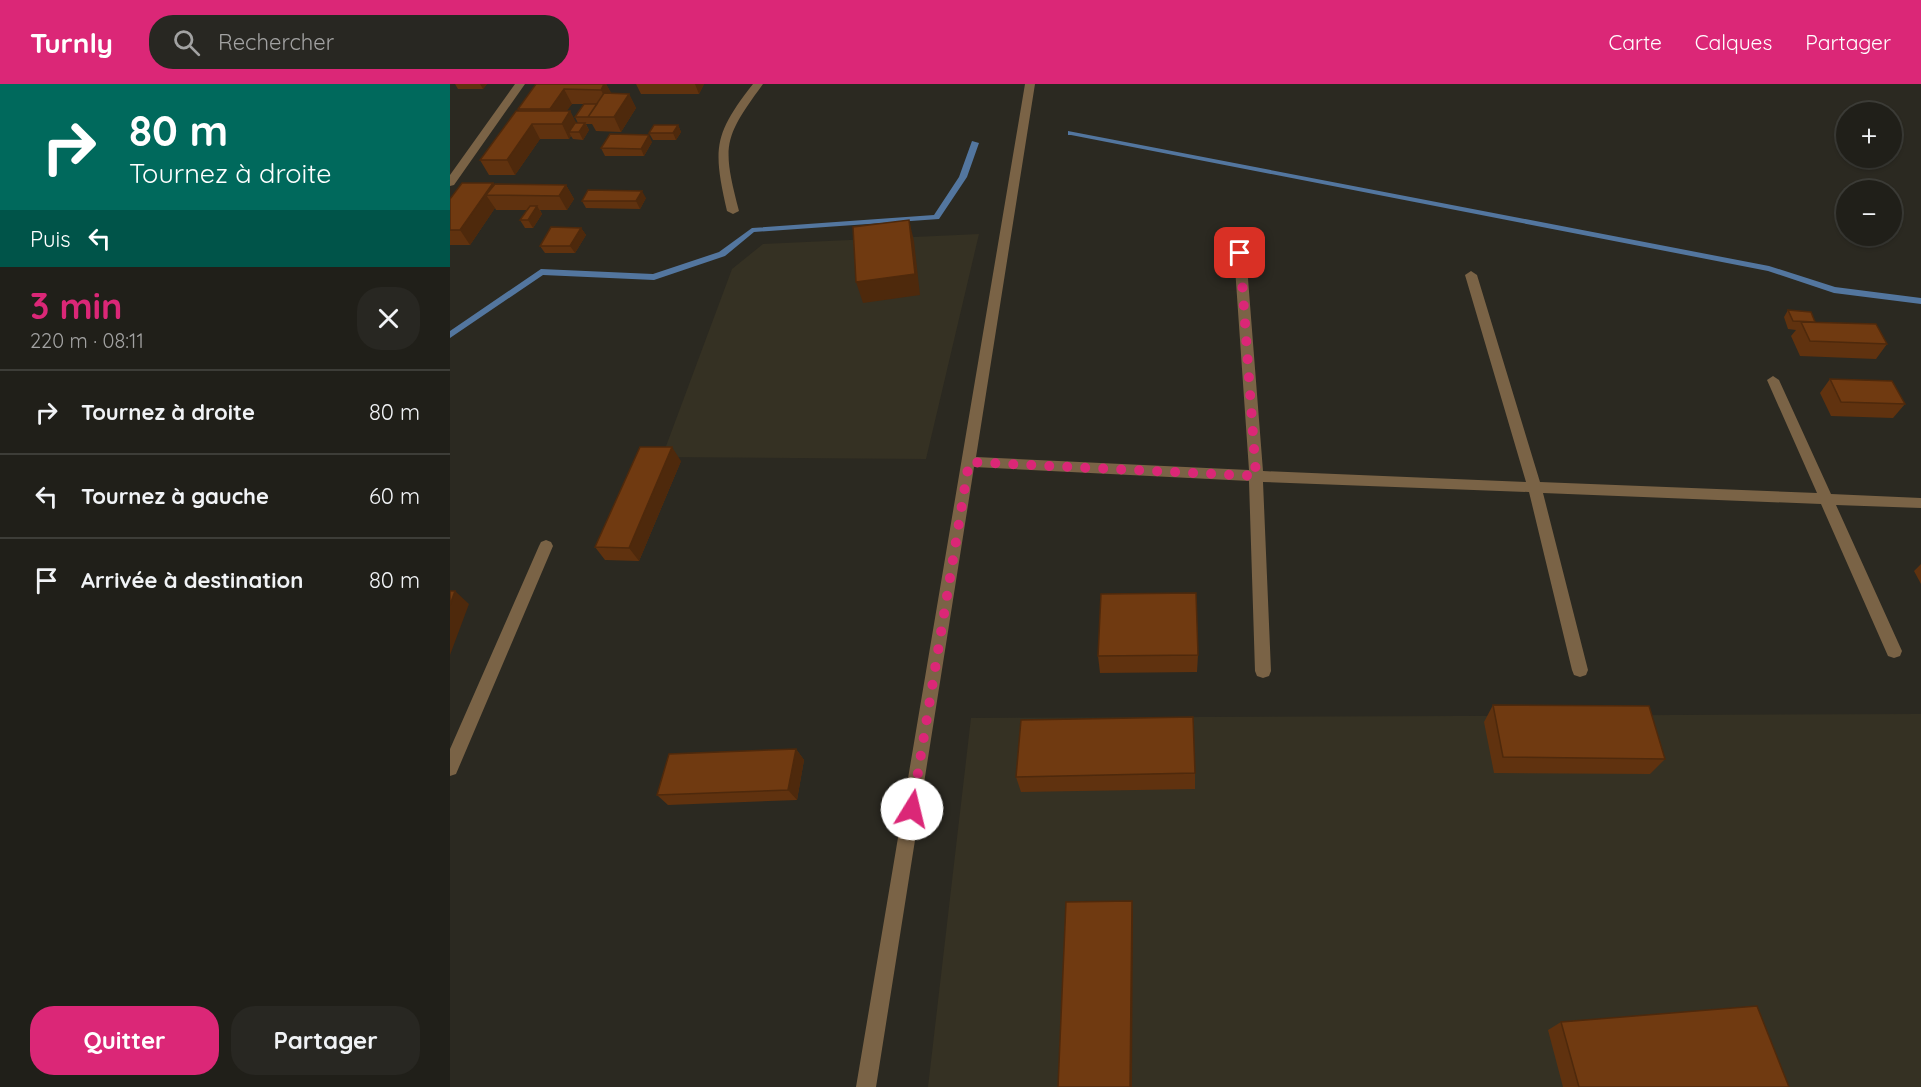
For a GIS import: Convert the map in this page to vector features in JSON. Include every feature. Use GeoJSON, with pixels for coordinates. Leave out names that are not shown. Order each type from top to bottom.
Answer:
{"type":"FeatureCollection","features":[{"type":"Feature","properties":{"kind":"street"},"geometry":{"type":"LineString","coordinates":[[450,183],[520,84]]}},
{"type":"Feature","properties":{"kind":"street"},"geometry":{"type":"LineString","coordinates":[[733,212],[722,166],[722,140],[730,119],[758,84]]}},
{"type":"Feature","properties":{"kind":"street"},"geometry":{"type":"LineString","coordinates":[[866,1087],[1030,84]]}},
{"type":"Feature","properties":{"kind":"street"},"geometry":{"type":"LineString","coordinates":[[1240,253],[1256,476],[1263,671]]}},
{"type":"Feature","properties":{"kind":"street"},"geometry":{"type":"LineString","coordinates":[[1471,275],[1534,486],[1580,670]]}},
{"type":"Feature","properties":{"kind":"street"},"geometry":{"type":"LineString","coordinates":[[1773,380],[1894,651]]}},
{"type":"Feature","properties":{"kind":"street"},"geometry":{"type":"LineString","coordinates":[[969,462],[1921,503]]}},
{"type":"Feature","properties":{"kind":"street"},"geometry":{"type":"LineString","coordinates":[[450,768],[546,546]]}},
{"type":"Feature","properties":{"kind":"shaded area"},"geometry":{"type":"Polygon","coordinates":[[[979,234],[926,459],[662,457],[732,269],[763,244],[979,234]]]}},
{"type":"Feature","properties":{"kind":"shaded area"},"geometry":{"type":"Polygon","coordinates":[[[1921,714],[1921,1087],[928,1087],[971,718],[1921,714]]]}},
{"type":"Feature","properties":{"kind":"building"},"geometry":{"type":"Polygon","coordinates":[[[536,84],[604,84],[601,90],[564,89],[550,109],[518,109],[536,84]]]}},
{"type":"Feature","properties":{"kind":"building"},"geometry":{"type":"Polygon","coordinates":[[[604,93],[629,94],[614,117],[588,117],[604,93]]]}},
{"type":"Feature","properties":{"kind":"building"},"geometry":{"type":"Polygon","coordinates":[[[584,104],[597,104],[588,117],[575,117],[584,104]]]}},
{"type":"Feature","properties":{"kind":"building"},"geometry":{"type":"Polygon","coordinates":[[[516,111],[570,111],[562,124],[532,124],[507,160],[480,160],[516,111]]]}},
{"type":"Feature","properties":{"kind":"building"},"geometry":{"type":"Polygon","coordinates":[[[575,123],[585,123],[579,132],[569,132],[575,123]]]}},
{"type":"Feature","properties":{"kind":"building"},"geometry":{"type":"Polygon","coordinates":[[[654,125],[678,125],[673,133],[649,133],[654,125]]]}},
{"type":"Feature","properties":{"kind":"building"},"geometry":{"type":"Polygon","coordinates":[[[610,134],[649,135],[641,149],[601,148],[610,134]]]}},
{"type":"Feature","properties":{"kind":"building"},"geometry":{"type":"Polygon","coordinates":[[[462,183],[493,183],[460,230],[450,230],[450,199],[462,183]]]}},
{"type":"Feature","properties":{"kind":"building"},"geometry":{"type":"Polygon","coordinates":[[[495,184],[566,185],[559,196],[486,195],[495,184]]]}},
{"type":"Feature","properties":{"kind":"building"},"geometry":{"type":"Polygon","coordinates":[[[588,190],[642,191],[636,201],[582,201],[588,190]]]}},
{"type":"Feature","properties":{"kind":"building"},"geometry":{"type":"Polygon","coordinates":[[[530,206],[537,206],[528,220],[520,220],[530,206]]]}},
{"type":"Feature","properties":{"kind":"building"},"geometry":{"type":"Polygon","coordinates":[[[909,220],[915,274],[856,282],[853,227],[909,220]]]}},
{"type":"Feature","properties":{"kind":"building"},"geometry":{"type":"Polygon","coordinates":[[[551,227],[581,228],[570,246],[540,246],[551,227]]]}},
{"type":"Feature","properties":{"kind":"building"},"geometry":{"type":"Polygon","coordinates":[[[1788,310],[1811,312],[1815,322],[1793,321],[1788,310]]]}},
{"type":"Feature","properties":{"kind":"building"},"geometry":{"type":"Polygon","coordinates":[[[1801,322],[1876,324],[1887,344],[1810,341],[1801,322]]]}},
{"type":"Feature","properties":{"kind":"building"},"geometry":{"type":"Polygon","coordinates":[[[1830,379],[1892,381],[1905,404],[1841,402],[1830,379]]]}},
{"type":"Feature","properties":{"kind":"building"},"geometry":{"type":"Polygon","coordinates":[[[640,447],[672,447],[629,548],[595,547],[640,447]]]}},
{"type":"Feature","properties":{"kind":"building"},"geometry":{"type":"Polygon","coordinates":[[[450,591],[455,591],[450,605],[450,591]]]}},
{"type":"Feature","properties":{"kind":"building"},"geometry":{"type":"Polygon","coordinates":[[[1196,593],[1198,655],[1098,656],[1101,594],[1196,593]]]}},
{"type":"Feature","properties":{"kind":"building"},"geometry":{"type":"Polygon","coordinates":[[[1493,705],[1649,706],[1665,759],[1503,757],[1493,705]]]}},
{"type":"Feature","properties":{"kind":"building"},"geometry":{"type":"Polygon","coordinates":[[[1193,717],[1195,773],[1016,777],[1021,720],[1193,717]]]}},
{"type":"Feature","properties":{"kind":"building"},"geometry":{"type":"Polygon","coordinates":[[[796,749],[788,790],[657,795],[669,754],[796,749]]]}},
{"type":"Feature","properties":{"kind":"building"},"geometry":{"type":"Polygon","coordinates":[[[1132,901],[1130,1087],[1058,1087],[1066,902],[1132,901]]]}},
{"type":"Feature","properties":{"kind":"building"},"geometry":{"type":"Polygon","coordinates":[[[1757,1006],[1789,1087],[1579,1087],[1561,1022],[1757,1006]]]}},
{"type":"Feature","properties":{"kind":"waterway"},"geometry":{"type":"LineString","coordinates":[[1071,133],[1769,269],[1834,290],[1921,301]]}},
{"type":"Feature","properties":{"kind":"waterway"},"geometry":{"type":"LineString","coordinates":[[450,335],[541,272],[654,277],[722,254],[752,230],[936,217],[963,177],[975,143]]}},
{"type":"Feature","properties":{"kind":"route"},"geometry":{"type":"LineString","coordinates":[[912,809],[969,462],[1256,476],[1240,253]]}}]}
